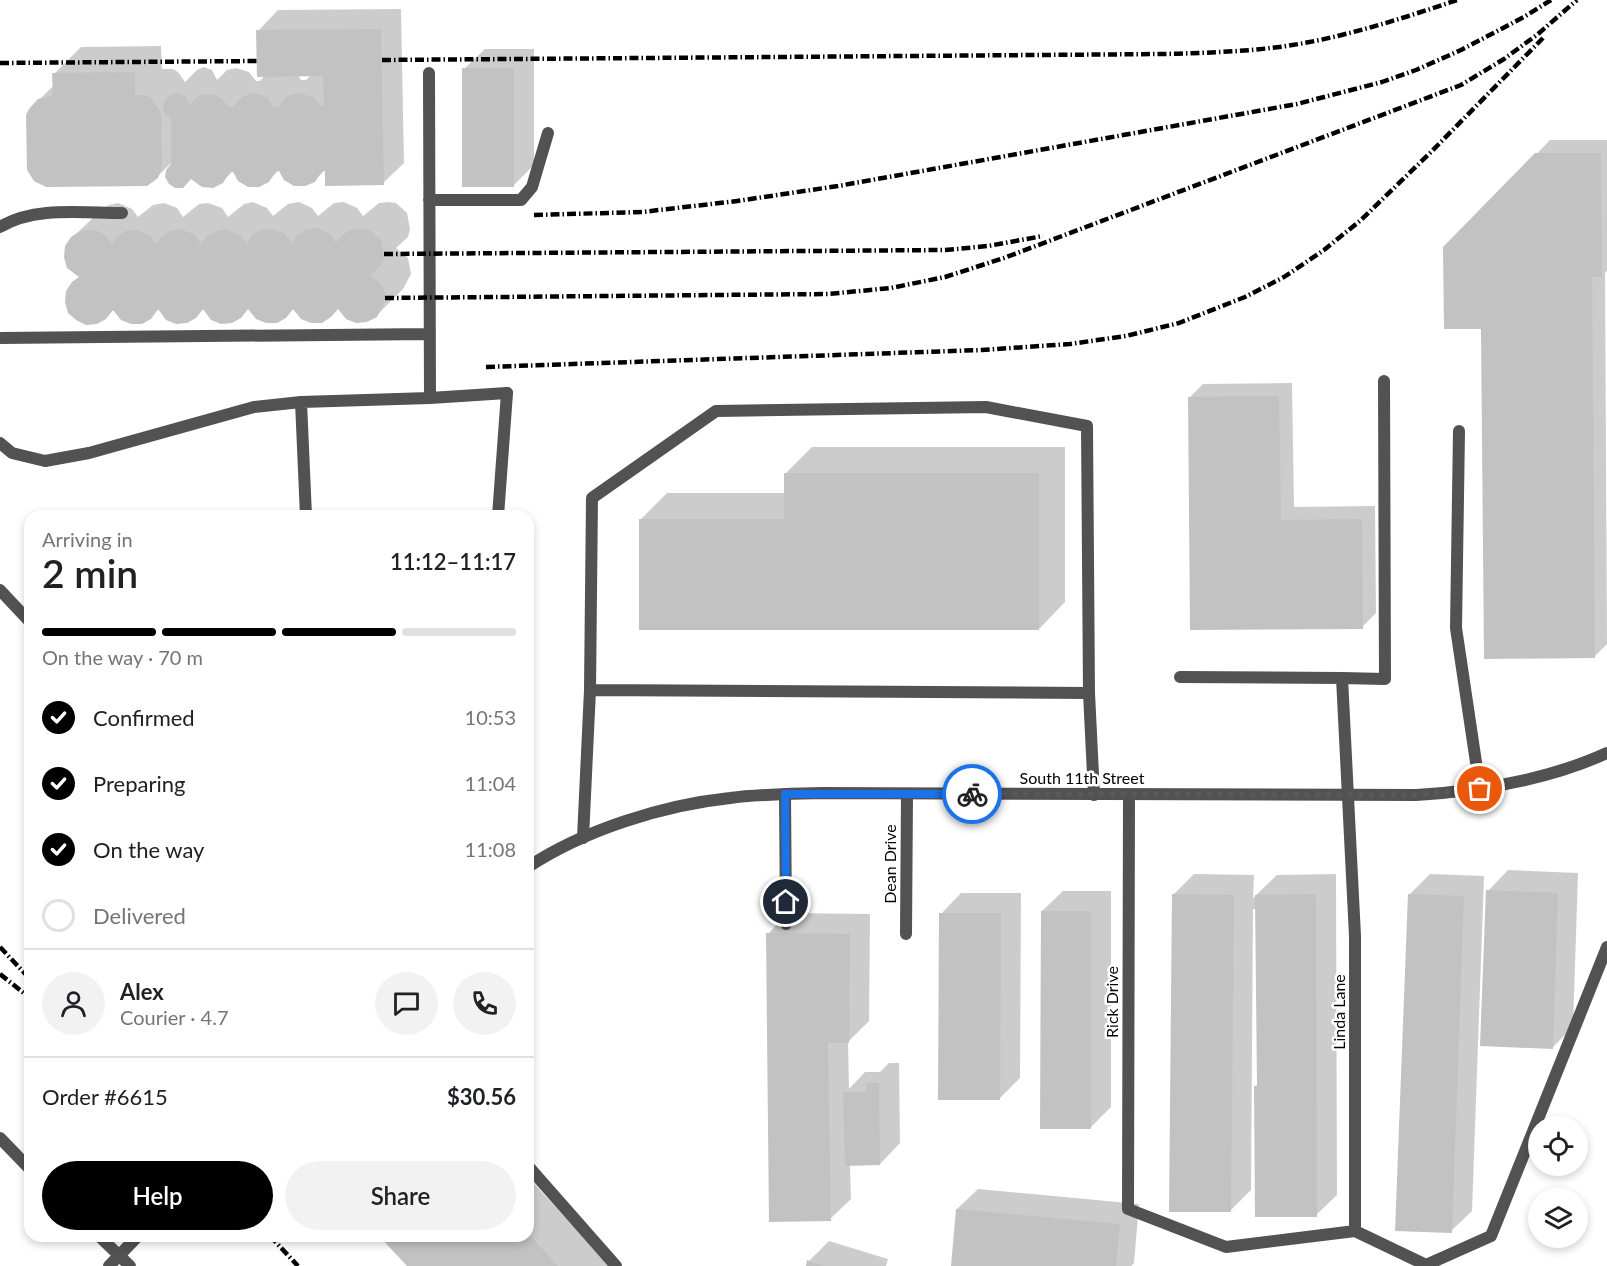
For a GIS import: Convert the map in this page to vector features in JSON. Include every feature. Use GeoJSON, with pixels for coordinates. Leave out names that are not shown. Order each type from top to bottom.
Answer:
{"type":"FeatureCollection","features":[{"type":"Feature","properties":{"kind":"street"},"geometry":{"type":"LineString","coordinates":[[429,73],[430,398]]}},
{"type":"Feature","properties":{"kind":"street"},"geometry":{"type":"LineString","coordinates":[[429,200],[521,200],[532,187],[548,133]]}},
{"type":"Feature","properties":{"kind":"street"},"geometry":{"type":"LineString","coordinates":[[0,227],[13,219],[46,213],[122,213]]}},
{"type":"Feature","properties":{"kind":"street"},"geometry":{"type":"LineString","coordinates":[[0,338],[430,334]]}},
{"type":"Feature","properties":{"kind":"street"},"geometry":{"type":"LineString","coordinates":[[1180,677],[1384,679],[1384,381]]}},
{"type":"Feature","properties":{"kind":"street"},"geometry":{"type":"LineString","coordinates":[[0,443],[12,453],[45,461],[89,453],[254,407],[301,402],[507,393],[498,510]]}},
{"type":"Feature","properties":{"kind":"street"},"geometry":{"type":"LineString","coordinates":[[301,402],[306,510]]}},
{"type":"Feature","properties":{"kind":"street"},"geometry":{"type":"LineString","coordinates":[[583,838],[590,690],[592,498],[716,411],[986,407],[1087,426],[1089,693],[1094,795]]}},
{"type":"Feature","properties":{"kind":"street"},"geometry":{"type":"LineString","coordinates":[[1459,431],[1456,628],[1480,789]]}},
{"type":"Feature","properties":{"kind":"street"},"geometry":{"type":"LineString","coordinates":[[0,590],[24,616]]}},
{"type":"Feature","properties":{"kind":"street","name":"Linda Lane"},"geometry":{"type":"LineString","coordinates":[[1342,678],[1355,936],[1355,1231]]}},
{"type":"Feature","properties":{"kind":"street"},"geometry":{"type":"LineString","coordinates":[[590,690],[1089,693]]}},
{"type":"Feature","properties":{"kind":"street","name":"South 11th Street"},"geometry":{"type":"LineString","coordinates":[[534,864],[583,838],[652,813],[729,798],[785,794],[1416,795],[1480,789],[1530,778],[1607,753]]}},
{"type":"Feature","properties":{"kind":"street"},"geometry":{"type":"LineString","coordinates":[[785,794],[786,924]]}},
{"type":"Feature","properties":{"kind":"street","name":"Dean Drive"},"geometry":{"type":"LineString","coordinates":[[906,934],[907,794]]}},
{"type":"Feature","properties":{"kind":"street","name":"Rick Drive"},"geometry":{"type":"LineString","coordinates":[[1130,795],[1128,1209],[1226,1247],[1355,1231]]}},
{"type":"Feature","properties":{"kind":"street"},"geometry":{"type":"LineString","coordinates":[[1355,1231],[1426,1265],[1491,1236],[1607,947]]}},
{"type":"Feature","properties":{"kind":"street"},"geometry":{"type":"LineString","coordinates":[[0,1138],[24,1163]]}},
{"type":"Feature","properties":{"kind":"street"},"geometry":{"type":"LineString","coordinates":[[534,1173],[616,1266]]}},
{"type":"Feature","properties":{"kind":"street"},"geometry":{"type":"LineString","coordinates":[[106,1242],[130,1266]]}},
{"type":"Feature","properties":{"kind":"street"},"geometry":{"type":"LineString","coordinates":[[109,1266],[132,1242]]}},
{"type":"Feature","properties":{"kind":"building"},"geometry":{"type":"Polygon","coordinates":[[[381,29],[384,185],[325,186],[325,171],[322,171],[315,182],[305,186],[294,186],[284,180],[279,171],[276,171],[269,182],[259,187],[248,187],[238,181],[233,172],[230,172],[223,183],[213,188],[202,187],[191,179],[183,188],[175,188],[169,184],[165,177],[166,170],[171,164],[171,118],[163,109],[164,102],[169,96],[176,93],[181,94],[186,97],[190,105],[198,96],[215,95],[229,107],[234,107],[244,96],[254,93],[268,98],[274,107],[280,107],[282,101],[290,95],[300,93],[314,98],[321,106],[324,106],[323,76],[257,77],[256,30],[381,29]]]}},
{"type":"Feature","properties":{"kind":"building"},"geometry":{"type":"Polygon","coordinates":[[[462,68],[514,68],[514,187],[462,187],[462,68]]]}},
{"type":"Feature","properties":{"kind":"building"},"geometry":{"type":"Polygon","coordinates":[[[135,72],[135,95],[146,95],[151,98],[161,113],[162,168],[158,178],[147,186],[46,187],[34,181],[27,170],[26,115],[38,99],[53,96],[52,73],[135,72]]]}},
{"type":"Feature","properties":{"kind":"building"},"geometry":{"type":"Polygon","coordinates":[[[1535,153],[1601,153],[1602,277],[1592,277],[1595,658],[1484,659],[1481,329],[1444,329],[1443,247],[1535,153]]]}},
{"type":"Feature","properties":{"kind":"building"},"geometry":{"type":"Polygon","coordinates":[[[316,228],[330,234],[336,243],[350,230],[361,228],[369,230],[381,240],[384,257],[381,266],[370,275],[382,285],[385,293],[385,302],[377,317],[367,322],[356,323],[346,319],[338,309],[322,323],[311,323],[301,319],[293,309],[286,318],[277,323],[266,323],[256,319],[248,309],[241,318],[232,323],[221,324],[211,320],[203,309],[196,318],[187,323],[176,324],[166,320],[158,309],[151,319],[142,324],[131,324],[121,320],[113,310],[106,319],[97,324],[86,325],[68,313],[65,302],[66,291],[79,277],[67,268],[64,257],[65,246],[71,237],[80,231],[98,231],[105,235],[112,244],[116,237],[125,231],[136,230],[150,235],[157,244],[161,237],[170,231],[181,229],[195,235],[201,244],[215,231],[226,229],[240,235],[247,244],[251,236],[260,230],[271,229],[285,234],[292,244],[296,236],[305,230],[316,228]]]}},
{"type":"Feature","properties":{"kind":"building"},"geometry":{"type":"Polygon","coordinates":[[[1279,396],[1281,520],[1362,519],[1363,629],[1190,630],[1188,397],[1279,396]]]}},
{"type":"Feature","properties":{"kind":"building"},"geometry":{"type":"Polygon","coordinates":[[[784,473],[1039,473],[1039,630],[639,630],[639,519],[784,519],[784,473]]]}},
{"type":"Feature","properties":{"kind":"building"},"geometry":{"type":"Polygon","coordinates":[[[1486,890],[1558,893],[1553,1049],[1480,1046],[1486,890]]]}},
{"type":"Feature","properties":{"kind":"building"},"geometry":{"type":"Polygon","coordinates":[[[1172,894],[1234,895],[1231,1212],[1169,1212],[1172,894]]]}},
{"type":"Feature","properties":{"kind":"building"},"geometry":{"type":"Polygon","coordinates":[[[1316,894],[1317,1217],[1255,1217],[1254,1086],[1257,1086],[1255,895],[1316,894]]]}},
{"type":"Feature","properties":{"kind":"building"},"geometry":{"type":"Polygon","coordinates":[[[1408,894],[1464,896],[1452,1233],[1395,1231],[1408,894]]]}},
{"type":"Feature","properties":{"kind":"building"},"geometry":{"type":"Polygon","coordinates":[[[1041,911],[1091,911],[1091,1129],[1040,1129],[1041,911]]]}},
{"type":"Feature","properties":{"kind":"building"},"geometry":{"type":"Polygon","coordinates":[[[939,913],[1001,913],[1000,1100],[938,1100],[939,913]]]}},
{"type":"Feature","properties":{"kind":"building"},"geometry":{"type":"Polygon","coordinates":[[[766,933],[850,934],[849,1043],[828,1043],[831,1221],[769,1222],[766,933]]]}},
{"type":"Feature","properties":{"kind":"building"},"geometry":{"type":"Polygon","coordinates":[[[866,1083],[879,1083],[880,1165],[845,1166],[843,1092],[866,1092],[866,1083]]]}},
{"type":"Feature","properties":{"kind":"building"},"geometry":{"type":"Polygon","coordinates":[[[956,1209],[1120,1224],[1116,1266],[951,1266],[956,1209]]]}},
{"type":"Feature","properties":{"kind":"building"},"geometry":{"type":"Polygon","coordinates":[[[534,1240],[558,1266],[407,1266],[385,1242],[534,1242],[534,1240]]]}},
{"type":"Feature","properties":{"kind":"building"},"geometry":{"type":"Polygon","coordinates":[[[807,1260],[824,1266],[806,1266],[807,1260]]]}},
{"type":"Feature","properties":{"kind":"railway"},"geometry":{"type":"LineString","coordinates":[[382,60],[1166,54],[1232,51],[1294,45],[1342,35],[1457,0]]}},
{"type":"Feature","properties":{"kind":"railway"},"geometry":{"type":"LineString","coordinates":[[534,215],[642,212],[737,201],[838,186],[1297,104],[1382,82],[1416,70],[1461,50],[1551,0]]}},
{"type":"Feature","properties":{"kind":"railway"},"geometry":{"type":"LineString","coordinates":[[385,298],[828,294],[891,288],[945,277],[1004,258],[1461,85],[1504,59],[1538,34],[1577,0]]}},
{"type":"Feature","properties":{"kind":"railway"},"geometry":{"type":"LineString","coordinates":[[486,367],[982,350],[1070,344],[1126,336],[1179,323],[1245,297],[1284,277],[1324,250],[1361,220],[1543,38]]}},
{"type":"Feature","properties":{"kind":"railway"},"geometry":{"type":"LineString","coordinates":[[0,63],[257,61]]}},
{"type":"Feature","properties":{"kind":"railway"},"geometry":{"type":"LineString","coordinates":[[384,254],[945,250],[988,246],[1043,236]]}},
{"type":"Feature","properties":{"kind":"railway"},"geometry":{"type":"LineString","coordinates":[[0,947],[24,973]]}},
{"type":"Feature","properties":{"kind":"railway"},"geometry":{"type":"LineString","coordinates":[[0,974],[24,993]]}},
{"type":"Feature","properties":{"kind":"railway"},"geometry":{"type":"LineString","coordinates":[[276,1242],[298,1266]]}},
{"type":"Feature","properties":{"kind":"way so far"},"geometry":{"type":"LineString","coordinates":[[972,794],[1416,795],[1480,789]]}},
{"type":"Feature","properties":{"kind":"route"},"geometry":{"type":"LineString","coordinates":[[786,902],[785,794],[972,794]]}}]}
